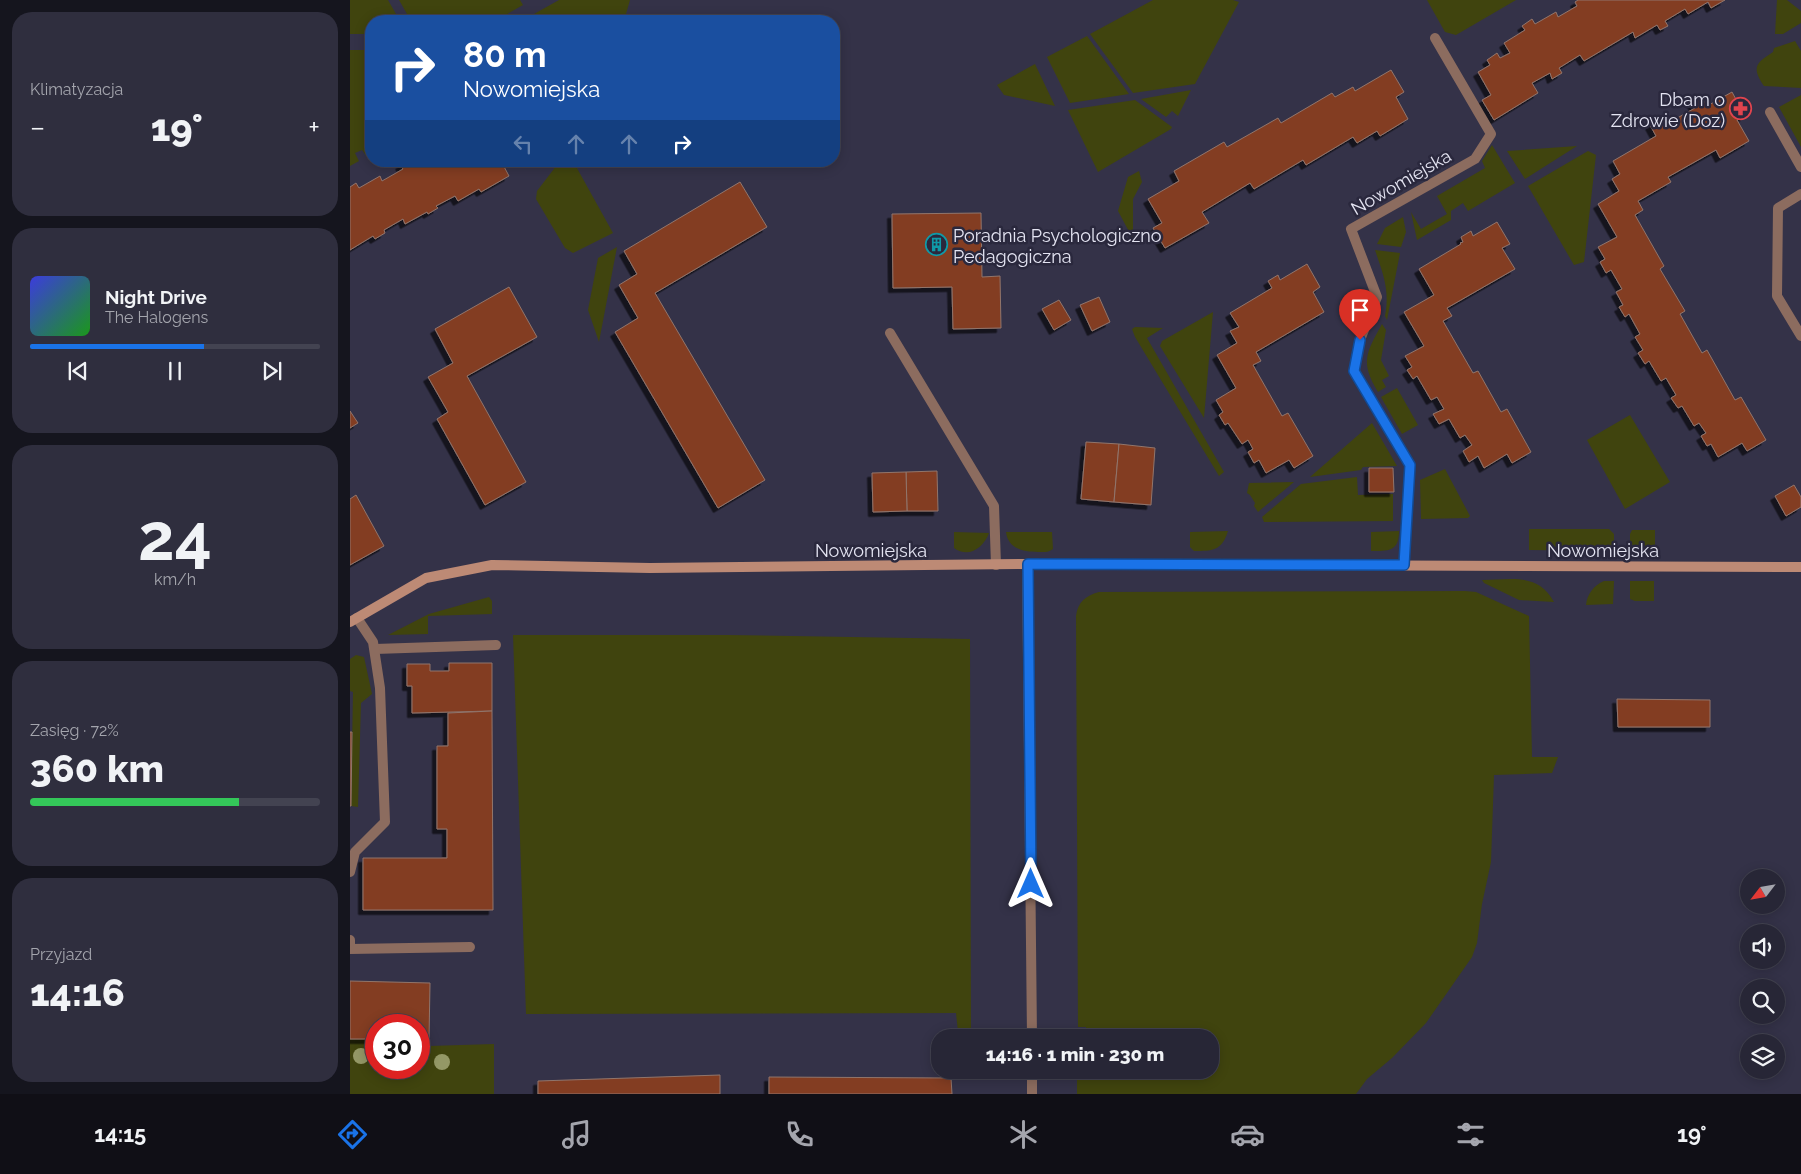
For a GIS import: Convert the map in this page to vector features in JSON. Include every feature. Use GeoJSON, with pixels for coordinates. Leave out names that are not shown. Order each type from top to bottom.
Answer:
{"type":"FeatureCollection","features":[{"type":"Feature","properties":{"kind":"street","name":"Nowomiejska"},"geometry":{"type":"LineString","coordinates":[[1404,565],[1410,465],[1354,371],[1360,340],[1377,297],[1351,229],[1475,158],[1491,134],[1435,38]]}},
{"type":"Feature","properties":{"kind":"street"},"geometry":{"type":"LineString","coordinates":[[1770,112],[1801,167]]}},
{"type":"Feature","properties":{"kind":"street"},"geometry":{"type":"LineString","coordinates":[[1801,194],[1778,208],[1777,296],[1801,336]]}},
{"type":"Feature","properties":{"kind":"street"},"geometry":{"type":"LineString","coordinates":[[890,332],[994,506],[996,565]]}},
{"type":"Feature","properties":{"kind":"street","name":"Nowomiejska"},"geometry":{"type":"LineString","coordinates":[[353,620],[426,578],[492,565],[650,568],[1028,564],[1801,567]]}},
{"type":"Feature","properties":{"kind":"street"},"geometry":{"type":"LineString","coordinates":[[1028,564],[1032,1029]]}},
{"type":"Feature","properties":{"kind":"street"},"geometry":{"type":"LineString","coordinates":[[350,872],[355,852],[385,822],[380,688],[375,649],[373,642],[353,620]]}},
{"type":"Feature","properties":{"kind":"street"},"geometry":{"type":"LineString","coordinates":[[375,649],[496,645]]}},
{"type":"Feature","properties":{"kind":"street"},"geometry":{"type":"LineString","coordinates":[[350,940],[350,949],[470,947]]}},
{"type":"Feature","properties":{"kind":"street"},"geometry":{"type":"LineString","coordinates":[[1032,1079],[1032,1094]]}},
{"type":"Feature","properties":{"kind":"green space"},"geometry":{"type":"Polygon","coordinates":[[[350,0],[388,0],[397,15],[365,15],[365,34],[350,34],[350,0]]]}},
{"type":"Feature","properties":{"kind":"green space"},"geometry":{"type":"Polygon","coordinates":[[[399,0],[520,0],[523,5],[506,15],[408,15],[399,0]]]}},
{"type":"Feature","properties":{"kind":"green space"},"geometry":{"type":"Polygon","coordinates":[[[559,0],[630,0],[626,15],[534,14],[559,0]]]}},
{"type":"Feature","properties":{"kind":"green space"},"geometry":{"type":"Polygon","coordinates":[[[1153,0],[1233,0],[1239,2],[1195,84],[1133,93],[1090,34],[1153,0]]]}},
{"type":"Feature","properties":{"kind":"green space"},"geometry":{"type":"Polygon","coordinates":[[[1427,0],[1516,0],[1456,35],[1445,32],[1427,0]]]}},
{"type":"Feature","properties":{"kind":"green space"},"geometry":{"type":"Polygon","coordinates":[[[1777,0],[1787,0],[1801,11],[1801,23],[1783,34],[1775,34],[1777,0]]]}},
{"type":"Feature","properties":{"kind":"green space"},"geometry":{"type":"Polygon","coordinates":[[[1087,36],[1129,94],[1070,103],[1047,57],[1087,36]]]}},
{"type":"Feature","properties":{"kind":"green space"},"geometry":{"type":"Polygon","coordinates":[[[1795,41],[1801,51],[1801,88],[1764,86],[1757,70],[1759,63],[1773,52],[1774,48],[1795,41]]]}},
{"type":"Feature","properties":{"kind":"green space"},"geometry":{"type":"Polygon","coordinates":[[[350,50],[365,50],[365,154],[362,150],[355,153],[359,161],[350,166],[350,50]]]}},
{"type":"Feature","properties":{"kind":"green space"},"geometry":{"type":"Polygon","coordinates":[[[1035,64],[1055,106],[1004,95],[997,85],[1035,64]]]}},
{"type":"Feature","properties":{"kind":"green space"},"geometry":{"type":"Polygon","coordinates":[[[1191,90],[1178,116],[1172,111],[1166,117],[1141,99],[1191,90]]]}},
{"type":"Feature","properties":{"kind":"green space"},"geometry":{"type":"Polygon","coordinates":[[[1801,95],[1801,147],[1779,107],[1801,95]]]}},
{"type":"Feature","properties":{"kind":"green space"},"geometry":{"type":"Polygon","coordinates":[[[1135,100],[1172,127],[1171,129],[1098,172],[1068,110],[1135,100]]]}},
{"type":"Feature","properties":{"kind":"green space"},"geometry":{"type":"Polygon","coordinates":[[[1492,145],[1515,183],[1468,211],[1463,203],[1451,211],[1451,220],[1417,240],[1411,212],[1421,229],[1447,214],[1437,196],[1485,168],[1482,161],[1492,145]]]}},
{"type":"Feature","properties":{"kind":"green space"},"geometry":{"type":"Polygon","coordinates":[[[1577,146],[1525,179],[1507,151],[1577,146]]]}},
{"type":"Feature","properties":{"kind":"green space"},"geometry":{"type":"Polygon","coordinates":[[[1588,151],[1596,155],[1584,262],[1574,265],[1528,186],[1588,151]]]}},
{"type":"Feature","properties":{"kind":"green space"},"geometry":{"type":"Polygon","coordinates":[[[555,167],[576,167],[613,233],[573,253],[565,248],[536,199],[537,191],[555,167]]]}},
{"type":"Feature","properties":{"kind":"green space"},"geometry":{"type":"Polygon","coordinates":[[[1139,171],[1142,182],[1133,199],[1133,239],[1118,211],[1128,177],[1139,171]]]}},
{"type":"Feature","properties":{"kind":"green space"},"geometry":{"type":"Polygon","coordinates":[[[1403,217],[1406,232],[1401,247],[1377,244],[1385,228],[1403,217]]]}},
{"type":"Feature","properties":{"kind":"green space"},"geometry":{"type":"Polygon","coordinates":[[[617,247],[599,342],[588,310],[598,258],[617,247]]]}},
{"type":"Feature","properties":{"kind":"green space"},"geometry":{"type":"Polygon","coordinates":[[[1375,250],[1400,253],[1387,320],[1385,316],[1387,298],[1385,282],[1375,250]]]}},
{"type":"Feature","properties":{"kind":"green space"},"geometry":{"type":"Polygon","coordinates":[[[1213,312],[1204,418],[1160,346],[1162,341],[1213,312]]]}},
{"type":"Feature","properties":{"kind":"green space"},"geometry":{"type":"Polygon","coordinates":[[[1382,324],[1386,330],[1381,360],[1389,376],[1382,380],[1386,387],[1378,392],[1369,373],[1367,358],[1382,324]]]}},
{"type":"Feature","properties":{"kind":"green space"},"geometry":{"type":"Polygon","coordinates":[[[1135,327],[1163,328],[1147,338],[1224,472],[1219,476],[1135,337],[1132,329],[1135,327]]]}},
{"type":"Feature","properties":{"kind":"green space"},"geometry":{"type":"Polygon","coordinates":[[[1397,388],[1418,425],[1402,434],[1381,397],[1397,388]]]}},
{"type":"Feature","properties":{"kind":"green space"},"geometry":{"type":"Polygon","coordinates":[[[1630,415],[1670,482],[1625,509],[1587,440],[1630,415]]]}},
{"type":"Feature","properties":{"kind":"green space"},"geometry":{"type":"Polygon","coordinates":[[[1372,423],[1397,466],[1363,467],[1361,470],[1310,477],[1372,423]]]}},
{"type":"Feature","properties":{"kind":"green space"},"geometry":{"type":"Polygon","coordinates":[[[1445,469],[1470,516],[1468,518],[1421,519],[1420,480],[1445,469]]]}},
{"type":"Feature","properties":{"kind":"green space"},"geometry":{"type":"Polygon","coordinates":[[[1357,477],[1358,495],[1393,494],[1393,521],[1264,522],[1262,517],[1301,484],[1357,477]]]}},
{"type":"Feature","properties":{"kind":"green space"},"geometry":{"type":"Polygon","coordinates":[[[1294,482],[1258,512],[1254,506],[1255,503],[1247,493],[1249,483],[1294,482]]]}},
{"type":"Feature","properties":{"kind":"green space"},"geometry":{"type":"Polygon","coordinates":[[[1529,529],[1609,529],[1614,534],[1614,551],[1529,550],[1529,529]]]}},
{"type":"Feature","properties":{"kind":"green space"},"geometry":{"type":"Polygon","coordinates":[[[1632,530],[1655,530],[1655,552],[1630,551],[1630,534],[1632,530]]]}},
{"type":"Feature","properties":{"kind":"green space"},"geometry":{"type":"Polygon","coordinates":[[[1228,531],[1223,543],[1216,549],[1194,551],[1190,547],[1190,532],[1228,531]]]}},
{"type":"Feature","properties":{"kind":"green space"},"geometry":{"type":"Polygon","coordinates":[[[1399,531],[1395,547],[1383,551],[1371,551],[1371,532],[1399,531]]]}},
{"type":"Feature","properties":{"kind":"green space"},"geometry":{"type":"Polygon","coordinates":[[[954,532],[989,533],[980,547],[970,552],[965,552],[954,548],[954,532]]]}},
{"type":"Feature","properties":{"kind":"green space"},"geometry":{"type":"Polygon","coordinates":[[[1006,532],[1052,532],[1053,549],[1044,552],[1022,550],[1013,546],[1007,538],[1006,532]]]}},
{"type":"Feature","properties":{"kind":"green space"},"geometry":{"type":"Polygon","coordinates":[[[1513,579],[1532,582],[1548,592],[1554,602],[1519,600],[1484,583],[1482,580],[1513,579]]]}},
{"type":"Feature","properties":{"kind":"green space"},"geometry":{"type":"Polygon","coordinates":[[[1604,581],[1614,581],[1613,604],[1586,605],[1592,590],[1604,581]]]}},
{"type":"Feature","properties":{"kind":"green space"},"geometry":{"type":"Polygon","coordinates":[[[1630,581],[1654,581],[1654,601],[1635,601],[1630,599],[1630,581]]]}},
{"type":"Feature","properties":{"kind":"green space"},"geometry":{"type":"Polygon","coordinates":[[[1465,591],[1476,592],[1529,616],[1532,757],[1558,757],[1552,773],[1494,775],[1491,862],[1482,904],[1477,943],[1472,957],[1426,1023],[1392,1058],[1367,1079],[1356,1094],[1077,1094],[1077,1079],[1219,1079],[1219,1029],[1086,1029],[1086,1027],[1078,1027],[1076,616],[1080,603],[1090,595],[1099,592],[1465,591]]]}},
{"type":"Feature","properties":{"kind":"green space"},"geometry":{"type":"Polygon","coordinates":[[[489,597],[492,601],[492,614],[428,616],[428,634],[388,635],[429,614],[489,597]]]}},
{"type":"Feature","properties":{"kind":"green space"},"geometry":{"type":"Polygon","coordinates":[[[513,635],[727,635],[970,639],[971,1029],[958,1029],[956,1013],[526,1014],[513,635]]]}},
{"type":"Feature","properties":{"kind":"green space"},"geometry":{"type":"Polygon","coordinates":[[[356,655],[364,657],[372,694],[361,703],[358,807],[351,806],[353,692],[350,691],[350,659],[356,655]]]}},
{"type":"Feature","properties":{"kind":"green space"},"geometry":{"type":"Polygon","coordinates":[[[350,1039],[365,1039],[365,1079],[430,1079],[430,1046],[494,1044],[494,1094],[350,1094],[350,1039]]]}},
{"type":"Feature","properties":{"kind":"building"},"geometry":{"type":"Polygon","coordinates":[[[1578,0],[1725,0],[1711,8],[1708,2],[1688,14],[1685,9],[1665,21],[1668,26],[1660,30],[1657,25],[1635,38],[1633,32],[1584,61],[1580,55],[1559,68],[1562,73],[1552,79],[1550,73],[1532,83],[1538,93],[1494,120],[1482,100],[1491,95],[1478,72],[1490,65],[1487,60],[1497,53],[1500,58],[1510,53],[1504,43],[1525,30],[1522,26],[1532,19],[1535,24],[1556,12],[1558,17],[1577,6],[1575,2],[1578,0]]]}},
{"type":"Feature","properties":{"kind":"building"},"geometry":{"type":"Polygon","coordinates":[[[1391,70],[1404,92],[1396,97],[1408,119],[1380,136],[1377,131],[1357,143],[1353,137],[1306,165],[1303,160],[1254,189],[1250,183],[1202,212],[1209,223],[1165,248],[1153,228],[1162,223],[1148,199],[1179,181],[1174,171],[1224,142],[1227,147],[1278,118],[1281,123],[1332,93],[1335,97],[1353,87],[1355,91],[1391,70]]]}},
{"type":"Feature","properties":{"kind":"building"},"geometry":{"type":"Polygon","coordinates":[[[1732,92],[1745,116],[1737,120],[1749,141],[1720,158],[1716,150],[1668,177],[1671,182],[1638,201],[1643,210],[1635,215],[1664,266],[1660,269],[1685,311],[1680,314],[1702,353],[1707,350],[1735,400],[1741,397],[1766,440],[1747,451],[1742,443],[1718,457],[1711,444],[1707,446],[1701,436],[1706,433],[1699,423],[1694,426],[1682,406],[1678,408],[1671,398],[1676,395],[1666,378],[1661,381],[1649,361],[1645,364],[1638,353],[1643,350],[1635,337],[1640,334],[1629,314],[1625,317],[1619,307],[1623,305],[1616,292],[1622,289],[1611,270],[1606,273],[1600,262],[1605,259],[1598,247],[1617,237],[1598,204],[1619,191],[1612,179],[1620,174],[1613,161],[1656,136],[1650,125],[1659,120],[1663,126],[1695,108],[1691,102],[1701,96],[1707,106],[1732,92]]]}},
{"type":"Feature","properties":{"kind":"building"},"geometry":{"type":"Polygon","coordinates":[[[402,167],[504,167],[509,176],[481,192],[479,189],[458,201],[455,196],[436,206],[438,208],[428,214],[427,212],[405,224],[403,219],[384,230],[385,233],[375,239],[373,236],[350,250],[350,187],[356,183],[359,188],[380,176],[382,181],[403,169],[402,167]]]}},
{"type":"Feature","properties":{"kind":"building"},"geometry":{"type":"Polygon","coordinates":[[[740,182],[767,227],[655,293],[765,480],[718,508],[615,332],[638,318],[619,285],[637,274],[624,251],[740,182]]]}},
{"type":"Feature","properties":{"kind":"building","name":"Poradnia Psychologiczno Pedagogiczna"},"geometry":{"type":"Polygon","coordinates":[[[981,213],[982,277],[1000,276],[1001,328],[953,329],[952,287],[893,288],[892,214],[981,213]]]}},
{"type":"Feature","properties":{"kind":"building"},"geometry":{"type":"Polygon","coordinates":[[[1497,222],[1510,244],[1502,248],[1515,269],[1447,308],[1452,316],[1443,321],[1473,373],[1478,371],[1501,412],[1507,409],[1531,452],[1512,463],[1507,454],[1484,468],[1478,456],[1469,462],[1463,451],[1472,445],[1465,435],[1460,438],[1449,419],[1439,424],[1433,414],[1444,409],[1437,397],[1431,400],[1417,376],[1413,379],[1407,370],[1412,367],[1405,356],[1424,346],[1404,312],[1434,295],[1419,269],[1461,244],[1463,242],[1461,237],[1471,231],[1473,236],[1497,222]]]}},
{"type":"Feature","properties":{"kind":"building"},"geometry":{"type":"Polygon","coordinates":[[[1307,264],[1320,287],[1313,292],[1324,312],[1256,352],[1261,361],[1253,365],[1282,416],[1288,413],[1313,456],[1294,468],[1289,460],[1266,473],[1259,460],[1254,463],[1248,452],[1253,449],[1248,440],[1242,444],[1228,423],[1225,425],[1219,415],[1223,412],[1216,400],[1236,388],[1217,355],[1237,343],[1230,331],[1239,327],[1230,313],[1272,288],[1268,281],[1278,275],[1280,280],[1307,264]]]}},
{"type":"Feature","properties":{"kind":"building"},"geometry":{"type":"Polygon","coordinates":[[[509,287],[537,337],[467,376],[526,482],[485,505],[437,419],[448,412],[428,377],[453,363],[435,329],[509,287]]]}},
{"type":"Feature","properties":{"kind":"building"},"geometry":{"type":"Polygon","coordinates":[[[1099,297],[1110,322],[1092,331],[1080,305],[1099,297]]]}},
{"type":"Feature","properties":{"kind":"building"},"geometry":{"type":"Polygon","coordinates":[[[1059,300],[1071,320],[1054,330],[1042,309],[1059,300]]]}},
{"type":"Feature","properties":{"kind":"building"},"geometry":{"type":"Polygon","coordinates":[[[350,411],[358,423],[350,428],[350,411]]]}},
{"type":"Feature","properties":{"kind":"building"},"geometry":{"type":"Polygon","coordinates":[[[1086,442],[1119,444],[1114,502],[1081,499],[1086,442]]]}},
{"type":"Feature","properties":{"kind":"building"},"geometry":{"type":"Polygon","coordinates":[[[1119,444],[1155,448],[1151,505],[1114,502],[1119,444]]]}},
{"type":"Feature","properties":{"kind":"building"},"geometry":{"type":"Polygon","coordinates":[[[1369,468],[1393,468],[1394,492],[1369,492],[1369,468]]]}},
{"type":"Feature","properties":{"kind":"building"},"geometry":{"type":"Polygon","coordinates":[[[937,471],[938,511],[907,511],[906,472],[937,471]]]}},
{"type":"Feature","properties":{"kind":"building"},"geometry":{"type":"Polygon","coordinates":[[[906,472],[907,511],[873,512],[872,473],[906,472]]]}},
{"type":"Feature","properties":{"kind":"building"},"geometry":{"type":"Polygon","coordinates":[[[1794,485],[1801,497],[1801,507],[1786,516],[1775,496],[1794,485]]]}},
{"type":"Feature","properties":{"kind":"building"},"geometry":{"type":"Polygon","coordinates":[[[356,495],[384,546],[350,565],[350,499],[356,495]]]}},
{"type":"Feature","properties":{"kind":"building"},"geometry":{"type":"Polygon","coordinates":[[[449,663],[492,663],[492,711],[412,713],[412,686],[407,686],[407,664],[430,664],[430,671],[449,671],[449,663]]]}},
{"type":"Feature","properties":{"kind":"building"},"geometry":{"type":"Polygon","coordinates":[[[1617,699],[1710,700],[1710,727],[1618,727],[1617,699]]]}},
{"type":"Feature","properties":{"kind":"building"},"geometry":{"type":"Polygon","coordinates":[[[492,711],[493,910],[363,910],[363,858],[447,858],[447,829],[437,829],[437,746],[448,746],[448,713],[492,711]]]}},
{"type":"Feature","properties":{"kind":"building"},"geometry":{"type":"Polygon","coordinates":[[[350,732],[352,732],[351,806],[350,806],[350,732]]]}},
{"type":"Feature","properties":{"kind":"building"},"geometry":{"type":"Polygon","coordinates":[[[350,981],[430,983],[429,1014],[365,1014],[365,1039],[350,1039],[350,981]]]}},
{"type":"Feature","properties":{"kind":"building"},"geometry":{"type":"Polygon","coordinates":[[[720,1075],[720,1094],[538,1094],[538,1081],[720,1075]]]}},
{"type":"Feature","properties":{"kind":"building"},"geometry":{"type":"Polygon","coordinates":[[[769,1077],[951,1079],[952,1094],[769,1094],[769,1077]]]}},
{"type":"Feature","properties":{"kind":"place","name":"Dbam o Zdrowie (Doz)"},"geometry":{"type":"Point","coordinates":[1741,109]}},
{"type":"Feature","properties":{"kind":"place","name":"Poradnia Psychologiczno Pedagogiczna"},"geometry":{"type":"Point","coordinates":[937,245]}},
{"type":"Feature","properties":{"kind":"route"},"geometry":{"type":"LineString","coordinates":[[1031,884],[1028,564],[1404,565],[1410,465],[1354,371],[1360,340]]}}]}
